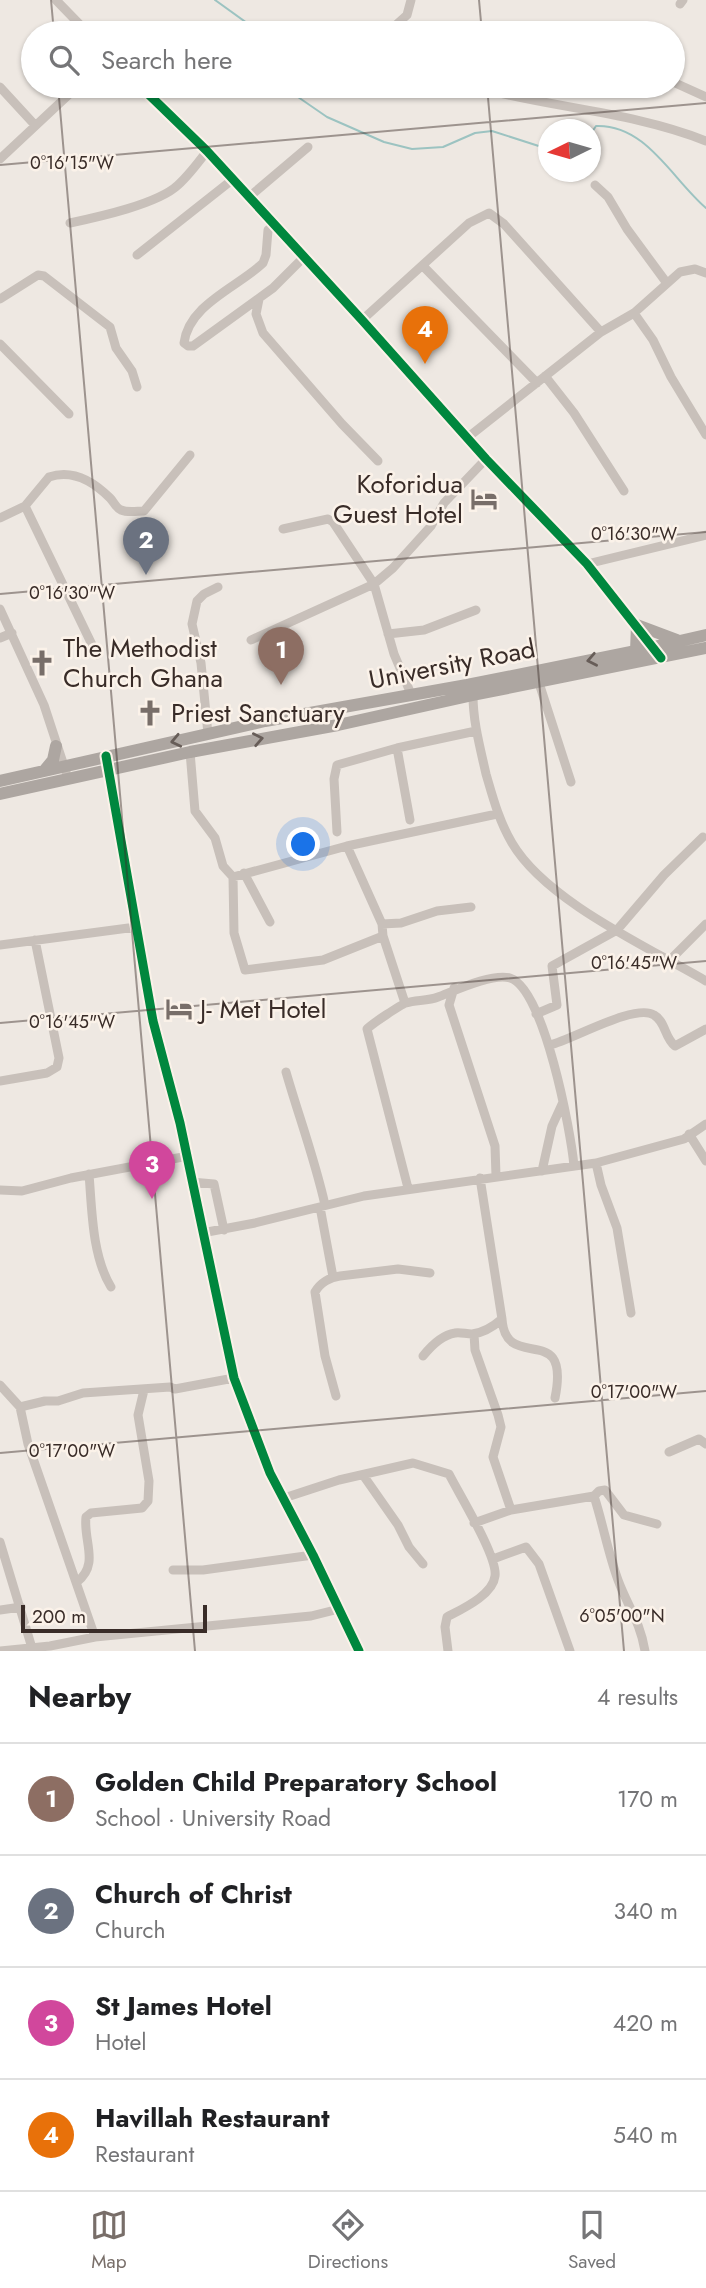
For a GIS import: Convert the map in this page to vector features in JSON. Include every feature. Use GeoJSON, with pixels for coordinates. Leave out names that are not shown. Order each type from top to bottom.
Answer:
{"type":"FeatureCollection","features":[{"type":"Feature","properties":{"kind":"highway"},"geometry":{"type":"LineString","coordinates":[[636,651],[637,625],[678,640]]}},
{"type":"Feature","properties":{"kind":"highway","name":"University Road"},"geometry":{"type":"LineString","coordinates":[[0,781],[44,771],[109,771],[190,752],[338,725],[470,690],[706,635]]}},
{"type":"Feature","properties":{"kind":"highway","name":"University Road"},"geometry":{"type":"LineString","coordinates":[[0,794],[66,773],[106,756],[265,721],[411,694],[539,683],[706,648]]}},
{"type":"Feature","properties":{"kind":"highway"},"geometry":{"type":"LineString","coordinates":[[44,771],[52,760],[56,746]]}},
{"type":"Feature","properties":{"kind":"street"},"geometry":{"type":"LineString","coordinates":[[56,0],[76,21]]}},
{"type":"Feature","properties":{"kind":"street"},"geometry":{"type":"LineString","coordinates":[[400,21],[407,15],[411,0]]}},
{"type":"Feature","properties":{"kind":"street"},"geometry":{"type":"LineString","coordinates":[[0,87],[34,124]]}},
{"type":"Feature","properties":{"kind":"street"},"geometry":{"type":"LineString","coordinates":[[685,87],[706,97]]}},
{"type":"Feature","properties":{"kind":"street"},"geometry":{"type":"LineString","coordinates":[[0,159],[64,98]]}},
{"type":"Feature","properties":{"kind":"street"},"geometry":{"type":"LineString","coordinates":[[152,98],[207,151],[486,459],[587,564],[661,658]]}},
{"type":"Feature","properties":{"kind":"street"},"geometry":{"type":"LineString","coordinates":[[520,98],[647,121],[706,141]]}},
{"type":"Feature","properties":{"kind":"street"},"geometry":{"type":"LineString","coordinates":[[248,197],[308,147]]}},
{"type":"Feature","properties":{"kind":"street"},"geometry":{"type":"LineString","coordinates":[[70,223],[101,216],[167,193],[177,186],[207,151]]}},
{"type":"Feature","properties":{"kind":"street"},"geometry":{"type":"LineString","coordinates":[[136,255],[232,180]]}},
{"type":"Feature","properties":{"kind":"street"},"geometry":{"type":"LineString","coordinates":[[595,185],[608,197],[627,229],[667,282]]}},
{"type":"Feature","properties":{"kind":"street"},"geometry":{"type":"LineString","coordinates":[[362,320],[469,223],[489,213],[503,224],[601,332]]}},
{"type":"Feature","properties":{"kind":"street"},"geometry":{"type":"LineString","coordinates":[[275,225],[268,230],[263,263],[199,313],[184,343],[193,346],[259,299],[304,257]]}},
{"type":"Feature","properties":{"kind":"street"},"geometry":{"type":"LineString","coordinates":[[423,266],[537,383]]}},
{"type":"Feature","properties":{"kind":"street"},"geometry":{"type":"LineString","coordinates":[[467,438],[601,332],[634,313],[667,282],[686,270],[695,269],[706,273]]}},
{"type":"Feature","properties":{"kind":"street"},"geometry":{"type":"LineString","coordinates":[[0,299],[38,275],[44,276],[110,327],[116,348],[132,371],[137,387]]}},
{"type":"Feature","properties":{"kind":"street"},"geometry":{"type":"LineString","coordinates":[[259,299],[256,314],[263,333],[378,461]]}},
{"type":"Feature","properties":{"kind":"street"},"geometry":{"type":"LineString","coordinates":[[634,313],[653,340],[671,377],[706,435]]}},
{"type":"Feature","properties":{"kind":"street"},"geometry":{"type":"LineString","coordinates":[[0,344],[69,414]]}},
{"type":"Feature","properties":{"kind":"street"},"geometry":{"type":"LineString","coordinates":[[545,376],[574,413],[624,491]]}},
{"type":"Feature","properties":{"kind":"street"},"geometry":{"type":"LineString","coordinates":[[0,518],[25,506],[49,477],[70,474],[89,481],[119,509],[144,511],[190,456]]}},
{"type":"Feature","properties":{"kind":"street"},"geometry":{"type":"LineString","coordinates":[[251,640],[374,584],[393,568],[431,526],[444,503],[486,459]]}},
{"type":"Feature","properties":{"kind":"street"},"geometry":{"type":"LineString","coordinates":[[25,506],[97,655]]}},
{"type":"Feature","properties":{"kind":"street"},"geometry":{"type":"LineString","coordinates":[[283,529],[331,520],[374,584],[388,634],[411,694]]}},
{"type":"Feature","properties":{"kind":"street"},"geometry":{"type":"LineString","coordinates":[[587,564],[706,535]]}},
{"type":"Feature","properties":{"kind":"street"},"geometry":{"type":"LineString","coordinates":[[208,734],[201,663],[192,624],[197,601],[204,594],[219,587]]}},
{"type":"Feature","properties":{"kind":"street"},"geometry":{"type":"LineString","coordinates":[[0,609],[44,705],[66,773]]}},
{"type":"Feature","properties":{"kind":"street"},"geometry":{"type":"LineString","coordinates":[[388,634],[424,630],[476,610]]}},
{"type":"Feature","properties":{"kind":"street"},"geometry":{"type":"LineString","coordinates":[[0,638],[12,633]]}},
{"type":"Feature","properties":{"kind":"street"},"geometry":{"type":"LineString","coordinates":[[539,683],[571,782]]}},
{"type":"Feature","properties":{"kind":"street"},"geometry":{"type":"LineString","coordinates":[[470,690],[476,731],[497,814],[512,843],[535,874],[567,899],[706,981]]}},
{"type":"Feature","properties":{"kind":"street"},"geometry":{"type":"LineString","coordinates":[[337,832],[334,779],[337,765],[397,748],[476,731]]}},
{"type":"Feature","properties":{"kind":"street"},"geometry":{"type":"LineString","coordinates":[[397,748],[410,820]]}},
{"type":"Feature","properties":{"kind":"street"},"geometry":{"type":"LineString","coordinates":[[190,752],[195,811],[215,838],[223,866],[233,877],[234,933],[245,970],[323,960],[383,936]]}},
{"type":"Feature","properties":{"kind":"street"},"geometry":{"type":"LineString","coordinates":[[106,756],[153,1021],[188,1156],[191,1182],[234,1378],[270,1473],[359,1651]]}},
{"type":"Feature","properties":{"kind":"street"},"geometry":{"type":"LineString","coordinates":[[233,877],[347,846],[497,814]]}},
{"type":"Feature","properties":{"kind":"street"},"geometry":{"type":"LineString","coordinates":[[536,1014],[557,1005],[552,966],[617,930],[664,874],[703,837]]}},
{"type":"Feature","properties":{"kind":"street"},"geometry":{"type":"LineString","coordinates":[[347,846],[382,924],[383,936],[405,1003]]}},
{"type":"Feature","properties":{"kind":"street"},"geometry":{"type":"LineString","coordinates":[[244,873],[270,922]]}},
{"type":"Feature","properties":{"kind":"street"},"geometry":{"type":"LineString","coordinates":[[382,924],[401,923],[437,911],[471,907]]}},
{"type":"Feature","properties":{"kind":"street"},"geometry":{"type":"LineString","coordinates":[[670,960],[706,924]]}},
{"type":"Feature","properties":{"kind":"street"},"geometry":{"type":"LineString","coordinates":[[0,945],[136,927]]}},
{"type":"Feature","properties":{"kind":"street"},"geometry":{"type":"LineString","coordinates":[[0,1081],[47,1073],[57,1067],[59,1058],[35,940]]}},
{"type":"Feature","properties":{"kind":"street"},"geometry":{"type":"LineString","coordinates":[[408,1188],[367,1029],[372,1022],[391,1014],[405,1003],[437,998],[454,988],[510,978],[521,986],[550,1045],[558,1087],[564,1100],[574,1166]]}},
{"type":"Feature","properties":{"kind":"street"},"geometry":{"type":"LineString","coordinates":[[454,988],[449,1005],[495,1146],[496,1176]]}},
{"type":"Feature","properties":{"kind":"street"},"geometry":{"type":"LineString","coordinates":[[437,998],[449,1005]]}},
{"type":"Feature","properties":{"kind":"street"},"geometry":{"type":"LineString","coordinates":[[550,1045],[644,1012],[661,1020],[666,1036],[675,1046],[705,1031]]}},
{"type":"Feature","properties":{"kind":"street"},"geometry":{"type":"LineString","coordinates":[[286,1072],[303,1132],[316,1164],[333,1277]]}},
{"type":"Feature","properties":{"kind":"street"},"geometry":{"type":"LineString","coordinates":[[542,1171],[552,1126],[564,1100]]}},
{"type":"Feature","properties":{"kind":"street"},"geometry":{"type":"LineString","coordinates":[[202,1233],[408,1188],[596,1163],[684,1139],[706,1124]]}},
{"type":"Feature","properties":{"kind":"street"},"geometry":{"type":"LineString","coordinates":[[689,1134],[706,1161]]}},
{"type":"Feature","properties":{"kind":"street"},"geometry":{"type":"LineString","coordinates":[[0,1190],[22,1191],[89,1174],[188,1156]]}},
{"type":"Feature","properties":{"kind":"street"},"geometry":{"type":"LineString","coordinates":[[596,1163],[617,1228],[631,1313]]}},
{"type":"Feature","properties":{"kind":"street"},"geometry":{"type":"LineString","coordinates":[[89,1174],[99,1256],[104,1276],[111,1287]]}},
{"type":"Feature","properties":{"kind":"street"},"geometry":{"type":"LineString","coordinates":[[480,1178],[503,1331],[512,1345],[521,1349],[530,1347],[545,1351],[554,1359],[559,1379],[555,1398]]}},
{"type":"Feature","properties":{"kind":"street"},"geometry":{"type":"LineString","coordinates":[[191,1182],[212,1182],[215,1186],[223,1230]]}},
{"type":"Feature","properties":{"kind":"street"},"geometry":{"type":"LineString","coordinates":[[336,1396],[325,1356],[316,1292],[321,1285],[333,1277],[398,1269],[430,1273]]}},
{"type":"Feature","properties":{"kind":"street"},"geometry":{"type":"LineString","coordinates":[[423,1356],[436,1342],[454,1332],[474,1334],[494,1326],[502,1319]]}},
{"type":"Feature","properties":{"kind":"street"},"geometry":{"type":"LineString","coordinates":[[474,1334],[475,1350],[501,1427],[493,1457],[511,1510]]}},
{"type":"Feature","properties":{"kind":"street"},"geometry":{"type":"LineString","coordinates":[[20,1407],[58,1401],[83,1393],[170,1387],[175,1389],[234,1378]]}},
{"type":"Feature","properties":{"kind":"street"},"geometry":{"type":"LineString","coordinates":[[0,1385],[20,1407],[28,1444],[95,1636]]}},
{"type":"Feature","properties":{"kind":"street"},"geometry":{"type":"LineString","coordinates":[[77,1582],[85,1576],[90,1565],[86,1517],[91,1513],[142,1508],[149,1501],[149,1481],[138,1415],[144,1390]]}},
{"type":"Feature","properties":{"kind":"street"},"geometry":{"type":"LineString","coordinates":[[669,1452],[699,1439],[706,1444]]}},
{"type":"Feature","properties":{"kind":"street"},"geometry":{"type":"LineString","coordinates":[[284,1498],[339,1480],[413,1463],[449,1474],[494,1559],[495,1578],[488,1590],[447,1617],[447,1651]]}},
{"type":"Feature","properties":{"kind":"street"},"geometry":{"type":"LineString","coordinates":[[363,1475],[398,1525],[409,1547],[423,1564]]}},
{"type":"Feature","properties":{"kind":"street"},"geometry":{"type":"LineString","coordinates":[[474,1523],[511,1510],[594,1496],[599,1491],[606,1490],[624,1515],[657,1524]]}},
{"type":"Feature","properties":{"kind":"street"},"geometry":{"type":"LineString","coordinates":[[594,1496],[612,1564],[622,1592],[642,1630],[645,1651]]}},
{"type":"Feature","properties":{"kind":"street"},"geometry":{"type":"LineString","coordinates":[[0,1542],[32,1648]]}},
{"type":"Feature","properties":{"kind":"street"},"geometry":{"type":"LineString","coordinates":[[494,1559],[526,1547],[539,1564],[570,1651]]}},
{"type":"Feature","properties":{"kind":"street"},"geometry":{"type":"LineString","coordinates":[[173,1570],[203,1570],[313,1555]]}},
{"type":"Feature","properties":{"kind":"street"},"geometry":{"type":"LineString","coordinates":[[0,1609],[21,1607]]}},
{"type":"Feature","properties":{"kind":"street"},"geometry":{"type":"LineString","coordinates":[[0,1651],[50,1648],[95,1636],[311,1616],[339,1609]]}},
{"type":"Feature","properties":{"kind":"waterway"},"geometry":{"type":"LineString","coordinates":[[215,0],[244,21]]}},
{"type":"Feature","properties":{"kind":"waterway"},"geometry":{"type":"LineString","coordinates":[[299,98],[327,117],[384,142],[412,149],[443,147],[475,133],[492,131],[538,146]]}},
{"type":"Feature","properties":{"kind":"waterway"},"geometry":{"type":"LineString","coordinates":[[601,127],[630,134],[644,143],[706,208]]}},
{"type":"Feature","properties":{"kind":"cycle path"},"geometry":{"type":"LineString","coordinates":[[152,98],[207,151],[486,459],[587,564],[661,658]]}},
{"type":"Feature","properties":{"kind":"cycle path"},"geometry":{"type":"LineString","coordinates":[[106,756],[153,1021],[180,1123],[234,1378],[270,1473],[359,1651]]}},
{"type":"Feature","properties":{"kind":"place","name":"Havillah Restaurant"},"geometry":{"type":"Point","coordinates":[425,364]}},
{"type":"Feature","properties":{"kind":"place","name":"Koforidua Guest Hotel"},"geometry":{"type":"Point","coordinates":[484,499]}},
{"type":"Feature","properties":{"kind":"place","name":"Church of Christ"},"geometry":{"type":"Point","coordinates":[146,575]}},
{"type":"Feature","properties":{"kind":"place","name":"The Methodist Church Ghana"},"geometry":{"type":"Point","coordinates":[42,663]}},
{"type":"Feature","properties":{"kind":"place","name":"Golden Child Preparatory School"},"geometry":{"type":"Point","coordinates":[281,685]}},
{"type":"Feature","properties":{"kind":"place","name":"Priest Sanctuary"},"geometry":{"type":"Point","coordinates":[150,713]}},
{"type":"Feature","properties":{"kind":"place","name":"J- Met Hotel"},"geometry":{"type":"Point","coordinates":[179,1009]}},
{"type":"Feature","properties":{"kind":"place","name":"St James Hotel"},"geometry":{"type":"Point","coordinates":[152,1199]}}]}
